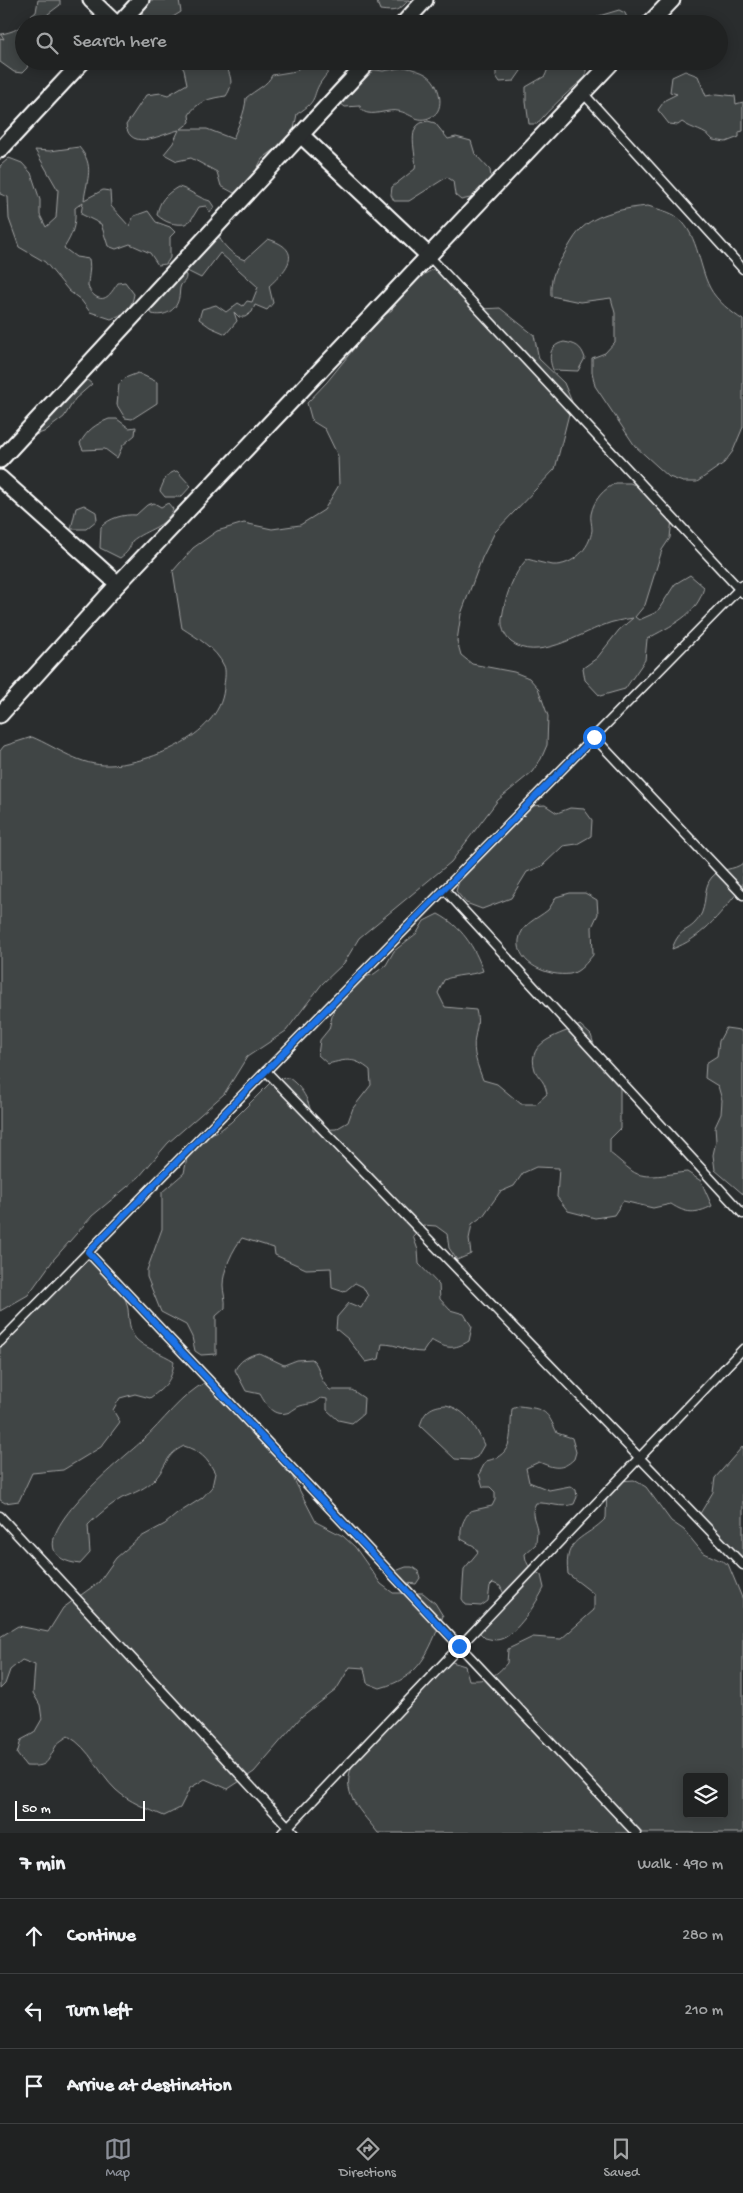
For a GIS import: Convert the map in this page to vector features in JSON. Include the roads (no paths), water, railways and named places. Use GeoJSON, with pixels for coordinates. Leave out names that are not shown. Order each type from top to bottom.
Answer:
{"type":"FeatureCollection","features":[{"type":"Feature","properties":{"kind":"street"},"geometry":{"type":"LineString","coordinates":[[91,0],[107,15]]}},
{"type":"Feature","properties":{"kind":"street"},"geometry":{"type":"LineString","coordinates":[[126,15],[141,0]]}},
{"type":"Feature","properties":{"kind":"street"},"geometry":{"type":"LineString","coordinates":[[411,15],[425,0]]}},
{"type":"Feature","properties":{"kind":"street"},"geometry":{"type":"LineString","coordinates":[[658,15],[672,0]]}},
{"type":"Feature","properties":{"kind":"street"},"geometry":{"type":"LineString","coordinates":[[0,150],[75,70]]}},
{"type":"Feature","properties":{"kind":"street"},"geometry":{"type":"LineString","coordinates":[[0,460],[361,70]]}},
{"type":"Feature","properties":{"kind":"street"},"geometry":{"type":"LineString","coordinates":[[0,715],[118,584],[605,70]]}},
{"type":"Feature","properties":{"kind":"street"},"geometry":{"type":"LineString","coordinates":[[301,135],[428,255]]}},
{"type":"Feature","properties":{"kind":"street"},"geometry":{"type":"LineString","coordinates":[[0,478],[118,584]]}},
{"type":"Feature","properties":{"kind":"lane"},"geometry":{"type":"LineString","coordinates":[[583,93],[743,269]]}},
{"type":"Feature","properties":{"kind":"lane"},"geometry":{"type":"LineString","coordinates":[[0,1342],[444,889],[742,589],[428,255]]}},
{"type":"Feature","properties":{"kind":"lane"},"geometry":{"type":"LineString","coordinates":[[594,737],[743,895]]}},
{"type":"Feature","properties":{"kind":"lane"},"geometry":{"type":"LineString","coordinates":[[444,889],[743,1214]]}},
{"type":"Feature","properties":{"kind":"lane"},"geometry":{"type":"LineString","coordinates":[[266,1071],[743,1565]]}},
{"type":"Feature","properties":{"kind":"lane"},"geometry":{"type":"LineString","coordinates":[[88,1252],[636,1833]]}},
{"type":"Feature","properties":{"kind":"lane"},"geometry":{"type":"LineString","coordinates":[[282,1833],[743,1350]]}},
{"type":"Feature","properties":{"kind":"lane"},"geometry":{"type":"LineString","coordinates":[[0,1516],[294,1833]]}}]}
